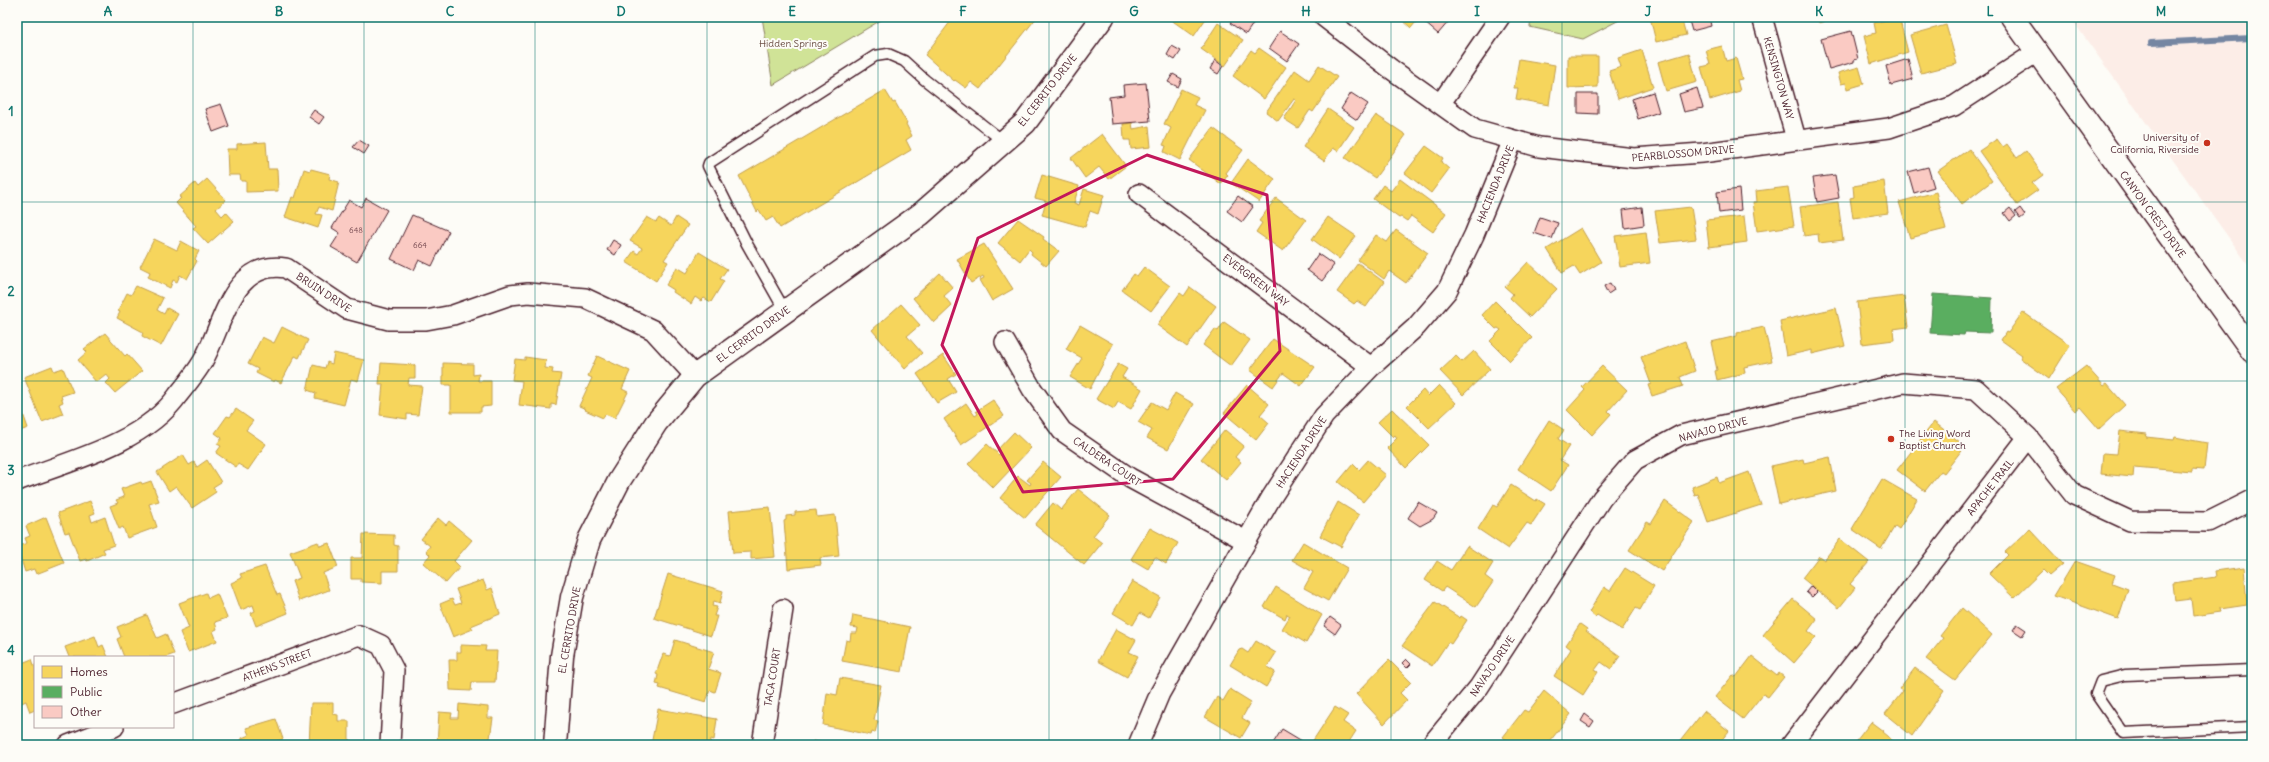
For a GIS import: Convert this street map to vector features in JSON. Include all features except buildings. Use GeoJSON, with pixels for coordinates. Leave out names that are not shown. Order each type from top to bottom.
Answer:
{"type":"FeatureCollection","features":[{"type":"Feature","properties":{"kind":"street","name":"EL CERRITO DRIVE"},"geometry":{"type":"LineString","coordinates":[[555,745],[562,656],[572,597],[589,540],[619,481],[656,423],[695,376],[922,214],[1024,123],[1103,17]]}},
{"type":"Feature","properties":{"kind":"street"},"geometry":{"type":"LineString","coordinates":[[1441,103],[1500,17]]}},
{"type":"Feature","properties":{"kind":"street","name":"KENSINGTON WAY"},"geometry":{"type":"LineString","coordinates":[[1762,17],[1796,139]]}},
{"type":"Feature","properties":{"kind":"street","name":"CANYON CREST DRIVE"},"geometry":{"type":"LineString","coordinates":[[2012,17],[2252,351]]}},
{"type":"Feature","properties":{"kind":"street","name":"PEARBLOSSOM DRIVE"},"geometry":{"type":"LineString","coordinates":[[1328,18],[1391,69],[1441,103],[1475,129],[1539,147],[1634,158],[1702,153],[1796,139],[1890,128],[1954,106],[2037,52]]}},
{"type":"Feature","properties":{"kind":"street","name":"HACIENDA DRIVE"},"geometry":{"type":"LineString","coordinates":[[1138,745],[1160,693],[1246,541],[1324,416],[1371,367],[1416,327],[1447,291],[1474,235],[1513,140]]}},
{"type":"Feature","properties":{"kind":"street","name":"EVERGREEN WAY"},"geometry":{"type":"LineString","coordinates":[[1139,194],[1371,367]]}},
{"type":"Feature","properties":{"kind":"street","name":"BRUIN DRIVE"},"geometry":{"type":"LineString","coordinates":[[17,481],[107,447],[126,438],[152,422],[177,398],[203,360],[234,294],[242,281],[263,269],[277,266],[286,268],[347,310],[389,320],[426,320],[453,315],[510,295],[528,293],[585,298],[653,330],[695,376]]}},
{"type":"Feature","properties":{"kind":"street","name":"CALDERA COURT"},"geometry":{"type":"LineString","coordinates":[[1005,342],[1032,389],[1062,431],[1130,478],[1246,541]]}},
{"type":"Feature","properties":{"kind":"street","name":"NAVAJO DRIVE"},"geometry":{"type":"LineString","coordinates":[[1431,745],[1479,686],[1602,498],[1635,460],[1681,435],[1903,383],[1976,389],[2028,437]]}},
{"type":"Feature","properties":{"kind":"street"},"geometry":{"type":"LineString","coordinates":[[2028,437],[2074,495],[2130,521],[2208,522],[2252,500]]}},
{"type":"Feature","properties":{"kind":"street","name":"APACHE TRAIL"},"geometry":{"type":"LineString","coordinates":[[1791,745],[2028,437]]}},
{"type":"Feature","properties":{"kind":"street","name":"TACA COURT"},"geometry":{"type":"LineString","coordinates":[[762,745],[783,609]]}},
{"type":"Feature","properties":{"kind":"street","name":"ATHENS STREET"},"geometry":{"type":"LineString","coordinates":[[174,704],[359,635],[381,645],[394,670],[390,745]]}},
{"type":"Feature","properties":{"kind":"street"},"geometry":{"type":"LineString","coordinates":[[68,745],[111,728]]}},
{"type":"Feature","properties":{"kind":"lane"},"geometry":{"type":"LineString","coordinates":[[785,311],[747,244],[708,166],[709,163],[875,56],[888,54],[904,61],[925,80],[1004,141]]}},
{"type":"Feature","properties":{"kind":"lane"},"geometry":{"type":"LineString","coordinates":[[2252,670],[2125,675],[2101,681],[2096,694],[2123,733],[2252,727]]}},
{"type":"Feature","properties":{"kind":"highlighted area"},"geometry":{"type":"Polygon","coordinates":[[[1147,155],[1267,195],[1280,351],[1173,479],[1023,492],[942,345],[978,238],[1147,155]]]}},
{"type":"Feature","properties":{"kind":"shaded area","name":"University of California, Riverside"},"geometry":{"type":"Polygon","coordinates":[[[2070,17],[2252,17],[2252,270],[2070,17]]]}},
{"type":"Feature","properties":{"kind":"green space","name":"Hidden Springs"},"geometry":{"type":"Polygon","coordinates":[[[762,17],[886,17],[773,85],[762,17]]]}},
{"type":"Feature","properties":{"kind":"green space"},"geometry":{"type":"Polygon","coordinates":[[[1531,17],[1625,17],[1583,39],[1530,27],[1531,17]]]}},
{"type":"Feature","properties":{"kind":"waterway"},"geometry":{"type":"LineString","coordinates":[[2151,43],[2252,38]]}},
{"type":"Feature","properties":{"kind":"place","name":"University of California, Riverside"},"geometry":{"type":"Point","coordinates":[2207,143]}},
{"type":"Feature","properties":{"kind":"place","name":"The Living Word Baptist Church"},"geometry":{"type":"Point","coordinates":[1891,439]}}]}
